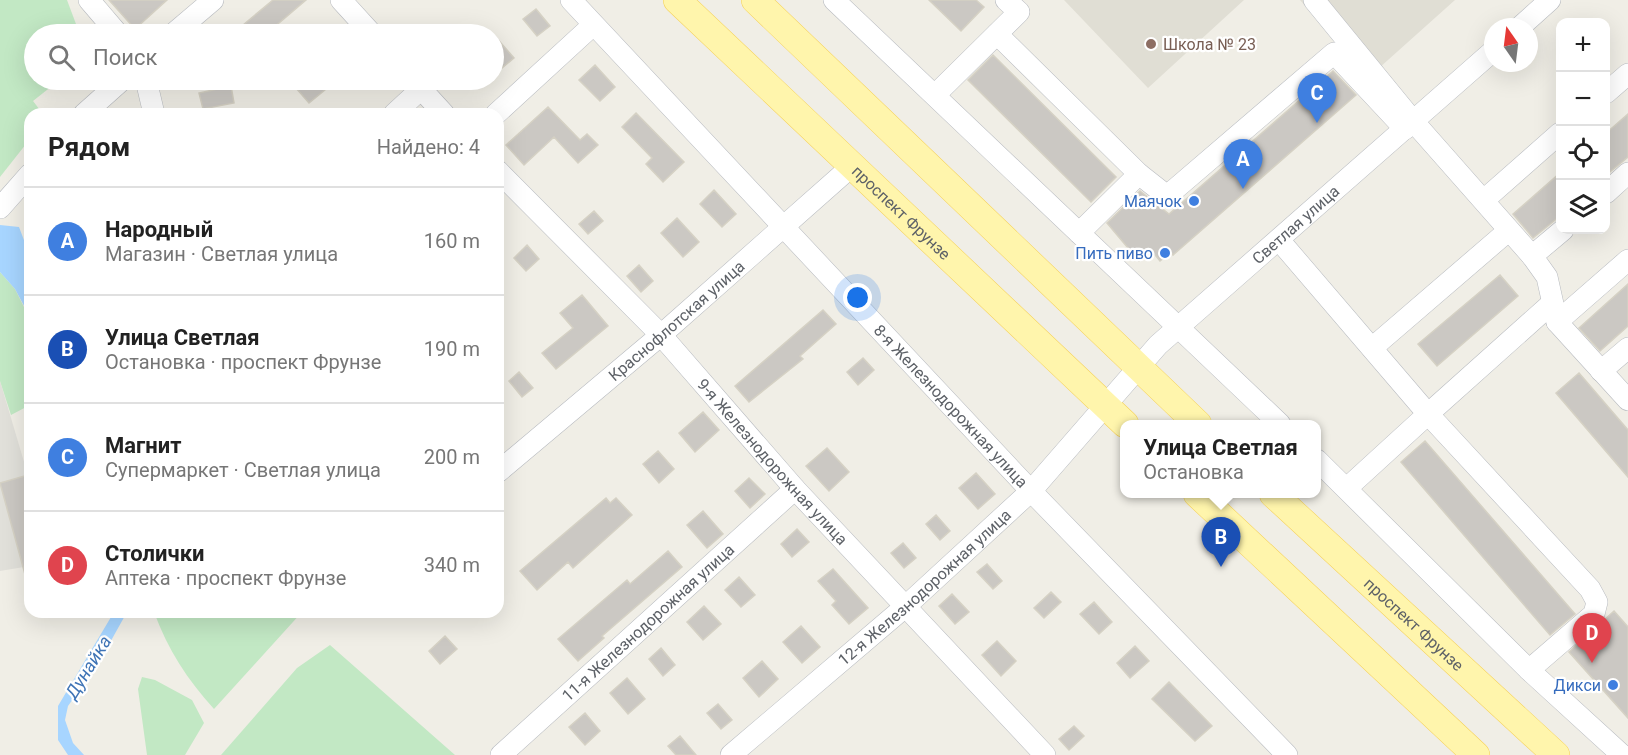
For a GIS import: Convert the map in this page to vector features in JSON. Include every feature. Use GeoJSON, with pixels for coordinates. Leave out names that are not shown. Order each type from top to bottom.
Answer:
{"type":"FeatureCollection","features":[{"type":"Feature","properties":{"kind":"main road","name":"проспект Фрунзе"},"geometry":{"type":"LineString","coordinates":[[677,0],[1121,420]]}},
{"type":"Feature","properties":{"kind":"main road"},"geometry":{"type":"LineString","coordinates":[[755,0],[1194,420]]}},
{"type":"Feature","properties":{"kind":"main road"},"geometry":{"type":"LineString","coordinates":[[1201,498],[1476,755]]}},
{"type":"Feature","properties":{"kind":"main road","name":"проспект Фрунзе"},"geometry":{"type":"LineString","coordinates":[[1277,498],[1556,755]]}},
{"type":"Feature","properties":{"kind":"street"},"geometry":{"type":"LineString","coordinates":[[88,0],[109,24]]}},
{"type":"Feature","properties":{"kind":"street"},"geometry":{"type":"LineString","coordinates":[[185,24],[213,0]]}},
{"type":"Feature","properties":{"kind":"street"},"geometry":{"type":"LineString","coordinates":[[341,0],[363,24]]}},
{"type":"Feature","properties":{"kind":"street","name":"8-я Железнодорожная улица"},"geometry":{"type":"LineString","coordinates":[[572,0],[1031,491],[1287,755]]}},
{"type":"Feature","properties":{"kind":"street"},"geometry":{"type":"LineString","coordinates":[[834,0],[936,94],[1276,420]]}},
{"type":"Feature","properties":{"kind":"street"},"geometry":{"type":"LineString","coordinates":[[1314,0],[1409,125]]}},
{"type":"Feature","properties":{"kind":"street"},"geometry":{"type":"LineString","coordinates":[[1530,18],[1550,0]]}},
{"type":"Feature","properties":{"kind":"street"},"geometry":{"type":"LineString","coordinates":[[936,94],[997,34],[1019,4]]}},
{"type":"Feature","properties":{"kind":"street"},"geometry":{"type":"LineString","coordinates":[[503,108],[594,25]]}},
{"type":"Feature","properties":{"kind":"street"},"geometry":{"type":"LineString","coordinates":[[997,34],[1139,174],[1167,196],[1334,53],[1484,200],[1508,231],[1532,256],[1546,277],[1554,313],[1628,400]]}},
{"type":"Feature","properties":{"kind":"street","name":"Светлая улица"},"geometry":{"type":"LineString","coordinates":[[1105,405],[1178,328],[1484,59]]}},
{"type":"Feature","properties":{"kind":"street"},"geometry":{"type":"LineString","coordinates":[[1610,89],[1628,74]]}},
{"type":"Feature","properties":{"kind":"street"},"geometry":{"type":"LineString","coordinates":[[91,108],[111,90]]}},
{"type":"Feature","properties":{"kind":"street"},"geometry":{"type":"LineString","coordinates":[[148,90],[153,108]]}},
{"type":"Feature","properties":{"kind":"street"},"geometry":{"type":"LineString","coordinates":[[399,108],[412,90]]}},
{"type":"Feature","properties":{"kind":"street"},"geometry":{"type":"LineString","coordinates":[[422,90],[439,108]]}},
{"type":"Feature","properties":{"kind":"street"},"geometry":{"type":"LineString","coordinates":[[1484,200],[1556,137]]}},
{"type":"Feature","properties":{"kind":"street","name":"Краснофлотская улица"},"geometry":{"type":"LineString","coordinates":[[504,467],[661,335],[852,166]]}},
{"type":"Feature","properties":{"kind":"street"},"geometry":{"type":"LineString","coordinates":[[1610,189],[1628,173]]}},
{"type":"Feature","properties":{"kind":"street"},"geometry":{"type":"LineString","coordinates":[[1079,232],[1139,174]]}},
{"type":"Feature","properties":{"kind":"street","name":"9-я Железнодорожная улица"},"geometry":{"type":"LineString","coordinates":[[504,177],[661,335],[795,489],[1045,755]]}},
{"type":"Feature","properties":{"kind":"street"},"geometry":{"type":"LineString","coordinates":[[0,208],[24,181]]}},
{"type":"Feature","properties":{"kind":"street"},"geometry":{"type":"LineString","coordinates":[[1372,348],[1508,231]]}},
{"type":"Feature","properties":{"kind":"street"},"geometry":{"type":"LineString","coordinates":[[1532,256],[1558,234]]}},
{"type":"Feature","properties":{"kind":"street"},"geometry":{"type":"LineString","coordinates":[[1279,240],[1428,414],[1590,589],[1597,602],[1594,614],[1529,670]]}},
{"type":"Feature","properties":{"kind":"street"},"geometry":{"type":"LineString","coordinates":[[1347,488],[1428,414],[1554,313],[1628,260]]}},
{"type":"Feature","properties":{"kind":"street"},"geometry":{"type":"LineString","coordinates":[[1601,371],[1628,348]]}},
{"type":"Feature","properties":{"kind":"street","name":"12-я Железнодорожная улица"},"geometry":{"type":"LineString","coordinates":[[731,755],[906,606],[1031,491],[1105,405]]}},
{"type":"Feature","properties":{"kind":"street"},"geometry":{"type":"LineString","coordinates":[[1321,464],[1529,670],[1622,755]]}},
{"type":"Feature","properties":{"kind":"street","name":"11-я Железнодорожная улица"},"geometry":{"type":"LineString","coordinates":[[501,755],[795,489]]}},
{"type":"Feature","properties":{"kind":"shaded area","name":"Школа № 23"},"geometry":{"type":"Polygon","coordinates":[[[1064,0],[1244,0],[1148,88],[1064,0]]]}},
{"type":"Feature","properties":{"kind":"shaded area"},"geometry":{"type":"Polygon","coordinates":[[[1300,0],[1455,0],[1369,77],[1300,0]]]}},
{"type":"Feature","properties":{"kind":"shaded area"},"geometry":{"type":"Polygon","coordinates":[[[0,381],[24,462],[24,567],[0,571],[0,381]]]}},
{"type":"Feature","properties":{"kind":"green space"},"geometry":{"type":"Polygon","coordinates":[[[0,0],[67,0],[76,24],[24,24],[24,90],[47,90],[33,101],[38,108],[24,108],[24,147],[0,177],[0,0]]]}},
{"type":"Feature","properties":{"kind":"green space"},"geometry":{"type":"Polygon","coordinates":[[[0,272],[15,289],[24,307],[24,408],[11,415],[0,381],[0,272]]]}},
{"type":"Feature","properties":{"kind":"green space"},"geometry":{"type":"Polygon","coordinates":[[[156,618],[297,618],[214,709],[195,687],[165,639],[156,618]]]}},
{"type":"Feature","properties":{"kind":"green space"},"geometry":{"type":"Polygon","coordinates":[[[330,645],[455,755],[221,755],[297,668],[330,645]]]}},
{"type":"Feature","properties":{"kind":"green space"},"geometry":{"type":"Polygon","coordinates":[[[142,677],[155,680],[192,700],[204,723],[185,755],[147,755],[138,689],[142,677]]]}},
{"type":"Feature","properties":{"kind":"water"},"geometry":{"type":"Polygon","coordinates":[[[0,225],[19,227],[24,240],[24,306],[15,289],[0,272],[0,225]]]}},
{"type":"Feature","properties":{"kind":"water","name":"Дунайка"},"geometry":{"type":"Polygon","coordinates":[[[110,618],[124,618],[98,664],[68,706],[65,720],[73,743],[84,755],[68,755],[58,740],[58,706],[110,618]]]}},
{"type":"Feature","properties":{"kind":"building"},"geometry":{"type":"Polygon","coordinates":[[[109,0],[167,0],[141,24],[131,24],[109,0]]]}},
{"type":"Feature","properties":{"kind":"building"},"geometry":{"type":"Polygon","coordinates":[[[273,0],[306,0],[278,24],[244,24],[273,0]]]}},
{"type":"Feature","properties":{"kind":"building"},"geometry":{"type":"Polygon","coordinates":[[[929,0],[976,0],[984,7],[961,31],[929,0]]]}},
{"type":"Feature","properties":{"kind":"building"},"geometry":{"type":"Polygon","coordinates":[[[536,9],[550,26],[537,36],[523,19],[536,9]]]}},
{"type":"Feature","properties":{"kind":"building"},"geometry":{"type":"Polygon","coordinates":[[[504,46],[514,58],[504,66],[504,46]]]}},
{"type":"Feature","properties":{"kind":"building"},"geometry":{"type":"Polygon","coordinates":[[[993,55],[1116,177],[1091,202],[968,80],[993,55]]]}},
{"type":"Feature","properties":{"kind":"building"},"geometry":{"type":"Polygon","coordinates":[[[595,65],[615,87],[600,101],[579,80],[595,65]]]}},
{"type":"Feature","properties":{"kind":"building"},"geometry":{"type":"Polygon","coordinates":[[[1333,71],[1356,95],[1173,255],[1171,252],[1160,261],[1151,250],[1139,261],[1107,223],[1140,191],[1169,214],[1333,71]]]}},
{"type":"Feature","properties":{"kind":"building"},"geometry":{"type":"Polygon","coordinates":[[[232,90],[234,103],[203,108],[199,93],[232,90]]]}},
{"type":"Feature","properties":{"kind":"building"},"geometry":{"type":"Polygon","coordinates":[[[298,90],[325,90],[309,103],[298,90]]]}},
{"type":"Feature","properties":{"kind":"building"},"geometry":{"type":"Polygon","coordinates":[[[548,107],[580,140],[587,134],[598,145],[578,163],[554,137],[524,165],[506,145],[548,107]]]}},
{"type":"Feature","properties":{"kind":"building"},"geometry":{"type":"Polygon","coordinates":[[[636,113],[684,162],[663,182],[646,164],[652,158],[622,127],[636,113]]]}},
{"type":"Feature","properties":{"kind":"building"},"geometry":{"type":"Polygon","coordinates":[[[1628,114],[1628,157],[1610,172],[1610,130],[1628,114]]]}},
{"type":"Feature","properties":{"kind":"building"},"geometry":{"type":"Polygon","coordinates":[[[1556,176],[1556,219],[1533,238],[1513,214],[1556,176]]]}},
{"type":"Feature","properties":{"kind":"building"},"geometry":{"type":"Polygon","coordinates":[[[714,190],[736,214],[722,227],[700,204],[714,190]]]}},
{"type":"Feature","properties":{"kind":"building"},"geometry":{"type":"Polygon","coordinates":[[[594,211],[603,221],[588,234],[579,224],[594,211]]]}},
{"type":"Feature","properties":{"kind":"building"},"geometry":{"type":"Polygon","coordinates":[[[677,218],[699,242],[683,257],[661,233],[677,218]]]}},
{"type":"Feature","properties":{"kind":"building"},"geometry":{"type":"Polygon","coordinates":[[[527,245],[539,259],[526,271],[514,258],[527,245]]]}},
{"type":"Feature","properties":{"kind":"building"},"geometry":{"type":"Polygon","coordinates":[[[639,265],[653,281],[641,292],[627,276],[639,265]]]}},
{"type":"Feature","properties":{"kind":"building"},"geometry":{"type":"Polygon","coordinates":[[[1500,275],[1518,296],[1437,366],[1418,344],[1500,275]]]}},
{"type":"Feature","properties":{"kind":"building"},"geometry":{"type":"Polygon","coordinates":[[[1628,284],[1628,326],[1600,351],[1579,328],[1628,284]]]}},
{"type":"Feature","properties":{"kind":"building"},"geometry":{"type":"Polygon","coordinates":[[[582,295],[608,326],[556,369],[542,353],[573,328],[560,313],[582,295]]]}},
{"type":"Feature","properties":{"kind":"building"},"geometry":{"type":"Polygon","coordinates":[[[823,310],[836,324],[800,356],[803,359],[749,402],[735,386],[823,310]]]}},
{"type":"Feature","properties":{"kind":"building"},"geometry":{"type":"Polygon","coordinates":[[[863,358],[874,370],[858,385],[847,372],[863,358]]]}},
{"type":"Feature","properties":{"kind":"building"},"geometry":{"type":"Polygon","coordinates":[[[519,372],[533,388],[522,397],[509,381],[519,372]]]}},
{"type":"Feature","properties":{"kind":"building"},"geometry":{"type":"Polygon","coordinates":[[[1579,373],[1628,430],[1628,477],[1556,393],[1579,373]]]}},
{"type":"Feature","properties":{"kind":"building"},"geometry":{"type":"Polygon","coordinates":[[[703,412],[719,430],[695,452],[679,433],[703,412]]]}},
{"type":"Feature","properties":{"kind":"building"},"geometry":{"type":"Polygon","coordinates":[[[1425,441],[1575,614],[1550,635],[1401,462],[1425,441]]]}},
{"type":"Feature","properties":{"kind":"building"},"geometry":{"type":"Polygon","coordinates":[[[827,448],[849,472],[829,491],[806,466],[827,448]]]}},
{"type":"Feature","properties":{"kind":"building"},"geometry":{"type":"Polygon","coordinates":[[[658,451],[674,469],[659,483],[643,464],[658,451]]]}},
{"type":"Feature","properties":{"kind":"building"},"geometry":{"type":"Polygon","coordinates":[[[976,473],[995,494],[978,509],[959,488],[976,473]]]}},
{"type":"Feature","properties":{"kind":"building"},"geometry":{"type":"Polygon","coordinates":[[[24,476],[24,571],[0,483],[24,476]]]}},
{"type":"Feature","properties":{"kind":"building"},"geometry":{"type":"Polygon","coordinates":[[[749,478],[765,494],[750,508],[735,491],[749,478]]]}},
{"type":"Feature","properties":{"kind":"building"},"geometry":{"type":"Polygon","coordinates":[[[606,498],[610,503],[616,498],[632,515],[573,568],[568,562],[537,590],[520,571],[606,498]]]}},
{"type":"Feature","properties":{"kind":"building"},"geometry":{"type":"Polygon","coordinates":[[[703,511],[723,534],[707,548],[687,525],[703,511]]]}},
{"type":"Feature","properties":{"kind":"building"},"geometry":{"type":"Polygon","coordinates":[[[936,515],[950,531],[940,540],[926,524],[936,515]]]}},
{"type":"Feature","properties":{"kind":"building"},"geometry":{"type":"Polygon","coordinates":[[[797,529],[809,542],[792,557],[781,544],[797,529]]]}},
{"type":"Feature","properties":{"kind":"building"},"geometry":{"type":"Polygon","coordinates":[[[903,543],[916,558],[904,568],[891,553],[903,543]]]}},
{"type":"Feature","properties":{"kind":"building"},"geometry":{"type":"Polygon","coordinates":[[[668,551],[682,567],[602,636],[604,638],[578,661],[558,639],[627,580],[630,584],[668,551]]]}},
{"type":"Feature","properties":{"kind":"building"},"geometry":{"type":"Polygon","coordinates":[[[987,564],[1002,581],[993,589],[977,572],[987,564]]]}},
{"type":"Feature","properties":{"kind":"building"},"geometry":{"type":"Polygon","coordinates":[[[833,569],[868,608],[849,624],[832,605],[836,601],[818,581],[833,569]]]}},
{"type":"Feature","properties":{"kind":"building"},"geometry":{"type":"Polygon","coordinates":[[[739,577],[755,595],[741,607],[725,590],[739,577]]]}},
{"type":"Feature","properties":{"kind":"building"},"geometry":{"type":"Polygon","coordinates":[[[1051,592],[1061,602],[1044,618],[1034,608],[1051,592]]]}},
{"type":"Feature","properties":{"kind":"building"},"geometry":{"type":"Polygon","coordinates":[[[952,594],[969,612],[955,624],[939,606],[952,594]]]}},
{"type":"Feature","properties":{"kind":"building"},"geometry":{"type":"Polygon","coordinates":[[[1094,602],[1112,622],[1099,634],[1080,614],[1094,602]]]}},
{"type":"Feature","properties":{"kind":"building"},"geometry":{"type":"Polygon","coordinates":[[[704,606],[721,624],[703,640],[687,622],[704,606]]]}},
{"type":"Feature","properties":{"kind":"building","name":"Дикси"},"geometry":{"type":"Polygon","coordinates":[[[1614,611],[1628,627],[1628,718],[1569,652],[1614,611]]]}},
{"type":"Feature","properties":{"kind":"building"},"geometry":{"type":"Polygon","coordinates":[[[801,626],[820,647],[802,663],[783,642],[801,626]]]}},
{"type":"Feature","properties":{"kind":"building"},"geometry":{"type":"Polygon","coordinates":[[[445,636],[457,649],[440,664],[429,651],[445,636]]]}},
{"type":"Feature","properties":{"kind":"building"},"geometry":{"type":"Polygon","coordinates":[[[997,641],[1016,661],[1001,676],[982,655],[997,641]]]}},
{"type":"Feature","properties":{"kind":"building"},"geometry":{"type":"Polygon","coordinates":[[[1135,646],[1149,661],[1130,678],[1117,663],[1135,646]]]}},
{"type":"Feature","properties":{"kind":"building"},"geometry":{"type":"Polygon","coordinates":[[[661,648],[675,665],[663,676],[649,659],[661,648]]]}},
{"type":"Feature","properties":{"kind":"building"},"geometry":{"type":"Polygon","coordinates":[[[762,661],[778,679],[759,697],[743,678],[762,661]]]}},
{"type":"Feature","properties":{"kind":"building"},"geometry":{"type":"Polygon","coordinates":[[[627,678],[645,699],[628,714],[610,693],[627,678]]]}},
{"type":"Feature","properties":{"kind":"building"},"geometry":{"type":"Polygon","coordinates":[[[1169,682],[1212,726],[1195,741],[1152,699],[1169,682]]]}},
{"type":"Feature","properties":{"kind":"building"},"geometry":{"type":"Polygon","coordinates":[[[718,704],[732,720],[721,729],[707,713],[718,704]]]}},
{"type":"Feature","properties":{"kind":"building"},"geometry":{"type":"Polygon","coordinates":[[[585,713],[600,731],[585,745],[569,727],[585,713]]]}},
{"type":"Feature","properties":{"kind":"building"},"geometry":{"type":"Polygon","coordinates":[[[1074,726],[1084,736],[1069,750],[1059,739],[1074,726]]]}},
{"type":"Feature","properties":{"kind":"building"},"geometry":{"type":"Polygon","coordinates":[[[680,736],[696,755],[676,755],[668,746],[680,736]]]}},
{"type":"Feature","properties":{"kind":"place","name":"Школа № 23"},"geometry":{"type":"Point","coordinates":[1151,44]}},
{"type":"Feature","properties":{"kind":"place","name":"Магнит"},"geometry":{"type":"Point","coordinates":[1317,123]}},
{"type":"Feature","properties":{"kind":"place","name":"Народный"},"geometry":{"type":"Point","coordinates":[1243,189]}},
{"type":"Feature","properties":{"kind":"place","name":"Маячок"},"geometry":{"type":"Point","coordinates":[1194,201]}},
{"type":"Feature","properties":{"kind":"place","name":"Пить пиво"},"geometry":{"type":"Point","coordinates":[1165,253]}},
{"type":"Feature","properties":{"kind":"place","name":"Улица Светлая"},"geometry":{"type":"Point","coordinates":[1221,567]}},
{"type":"Feature","properties":{"kind":"place","name":"Столички"},"geometry":{"type":"Point","coordinates":[1592,663]}},
{"type":"Feature","properties":{"kind":"place","name":"Дикси"},"geometry":{"type":"Point","coordinates":[1613,685]}}]}
